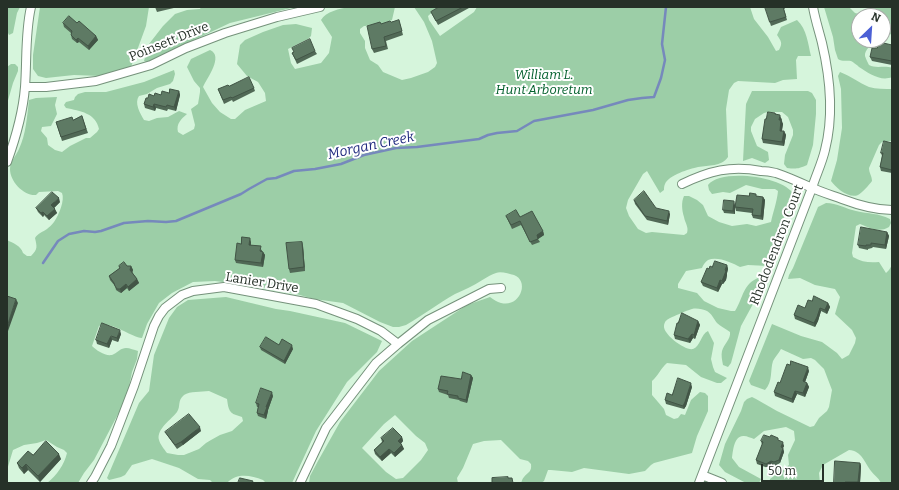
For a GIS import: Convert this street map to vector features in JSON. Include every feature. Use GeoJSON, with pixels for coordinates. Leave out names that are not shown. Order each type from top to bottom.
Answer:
{"type":"FeatureCollection","features":[{"type":"Feature","properties":{"kind":"street"},"geometry":{"type":"LineString","coordinates":[[7,162],[21,117],[25,87],[26,46],[31,7]]}},
{"type":"Feature","properties":{"kind":"street","name":"Poinsett Drive"},"geometry":{"type":"LineString","coordinates":[[25,87],[96,81],[151,65],[186,48],[225,33],[277,16],[320,7]]}},
{"type":"Feature","properties":{"kind":"street","name":"Rhododendron Court"},"geometry":{"type":"LineString","coordinates":[[701,479],[812,188],[825,150],[829,130],[829,86],[827,67],[813,7]]}},
{"type":"Feature","properties":{"kind":"street"},"geometry":{"type":"LineString","coordinates":[[682,184],[696,177],[710,173],[744,168],[776,173],[812,188],[861,205],[881,210],[892,210]]}},
{"type":"Feature","properties":{"kind":"street","name":"Lanier Drive"},"geometry":{"type":"LineString","coordinates":[[91,483],[111,446],[134,386],[154,326],[165,308],[182,295],[193,291],[224,287],[316,304],[357,319],[381,332],[398,344]]}},
{"type":"Feature","properties":{"kind":"street"},"geometry":{"type":"LineString","coordinates":[[300,483],[326,428],[376,363],[428,320],[489,289],[501,288]]}},
{"type":"Feature","properties":{"kind":"street"},"geometry":{"type":"LineString","coordinates":[[701,479],[722,483]]}},
{"type":"Feature","properties":{"kind":"green space"},"geometry":{"type":"Polygon","coordinates":[[[7,7],[20,7],[17,13],[13,33],[9,35],[7,31],[7,7]]]}},
{"type":"Feature","properties":{"kind":"green space"},"geometry":{"type":"Polygon","coordinates":[[[40,7],[149,7],[146,26],[131,67],[128,70],[100,76],[74,75],[46,78],[38,76],[33,69],[33,55],[40,7]]]}},
{"type":"Feature","properties":{"kind":"green space"},"geometry":{"type":"Polygon","coordinates":[[[201,7],[295,7],[230,23],[147,62],[144,61],[149,44],[163,26],[175,14],[187,10],[200,9],[201,7]]]}},
{"type":"Feature","properties":{"kind":"green space","name":"William L. Hunt Arboretum"},"geometry":{"type":"Polygon","coordinates":[[[349,7],[395,7],[392,20],[381,25],[364,26],[360,29],[360,33],[365,41],[365,48],[370,60],[378,65],[383,72],[402,80],[428,72],[435,67],[437,63],[432,41],[424,22],[414,7],[438,7],[428,16],[429,20],[440,36],[474,12],[477,7],[750,7],[754,19],[768,37],[776,51],[779,50],[781,46],[777,35],[781,27],[797,20],[807,37],[811,56],[798,56],[796,60],[797,79],[783,80],[775,83],[738,81],[734,83],[729,90],[726,109],[728,157],[718,164],[694,168],[675,175],[667,181],[664,190],[660,193],[647,171],[643,174],[628,200],[626,208],[629,216],[638,229],[646,233],[652,232],[684,235],[687,233],[688,229],[682,209],[682,201],[684,196],[689,196],[703,205],[708,216],[719,222],[732,226],[747,224],[756,226],[771,222],[778,191],[775,189],[762,189],[746,185],[730,193],[723,192],[712,194],[708,185],[715,180],[725,177],[752,176],[778,183],[788,188],[794,195],[793,203],[784,217],[768,266],[748,265],[740,267],[725,260],[712,259],[708,260],[702,268],[686,271],[678,284],[678,288],[697,293],[704,301],[718,308],[735,311],[744,291],[750,283],[760,277],[761,281],[753,304],[741,326],[731,363],[728,367],[723,365],[722,351],[730,332],[717,323],[708,312],[702,309],[692,309],[666,320],[664,326],[667,333],[680,345],[689,349],[695,348],[708,331],[714,343],[711,359],[715,372],[727,378],[721,383],[717,383],[701,377],[686,365],[667,363],[652,381],[652,395],[664,409],[666,415],[674,419],[678,418],[681,414],[685,415],[691,400],[700,392],[705,393],[708,396],[708,411],[697,436],[692,453],[654,463],[645,471],[629,474],[584,468],[572,472],[548,470],[544,481],[541,483],[521,483],[523,478],[530,470],[531,464],[528,461],[520,459],[501,440],[484,441],[473,444],[457,478],[458,483],[309,483],[310,476],[340,422],[379,371],[412,341],[467,305],[490,297],[500,303],[513,302],[518,298],[522,288],[519,278],[514,275],[500,272],[455,294],[406,325],[399,327],[393,327],[380,322],[343,303],[314,299],[282,290],[215,281],[193,282],[172,293],[159,303],[147,324],[142,338],[109,325],[99,326],[92,346],[94,348],[109,355],[126,348],[138,351],[137,359],[132,372],[127,397],[94,460],[78,483],[47,483],[60,470],[67,453],[46,440],[24,445],[13,450],[7,470],[7,240],[19,247],[27,256],[31,256],[35,252],[36,248],[35,238],[54,222],[60,212],[63,200],[62,193],[58,191],[39,192],[36,195],[31,195],[22,191],[12,179],[10,169],[11,164],[19,149],[23,137],[29,100],[36,98],[57,97],[55,105],[57,114],[51,126],[42,127],[41,131],[47,138],[48,145],[55,150],[62,152],[86,138],[90,138],[99,129],[95,119],[82,112],[66,108],[64,105],[66,102],[74,100],[78,94],[85,92],[106,92],[144,82],[174,70],[175,74],[173,81],[170,84],[139,96],[137,105],[144,120],[149,121],[157,118],[168,117],[179,111],[187,114],[178,124],[178,132],[183,135],[194,129],[195,125],[191,109],[198,104],[200,92],[200,88],[194,81],[187,67],[191,59],[210,50],[214,53],[215,62],[203,87],[212,103],[220,112],[231,119],[235,119],[245,110],[266,101],[265,93],[258,82],[247,76],[237,64],[240,45],[245,40],[283,25],[296,24],[312,28],[311,36],[308,39],[288,49],[291,63],[295,69],[321,63],[329,53],[332,37],[321,20],[330,12],[349,7]],[[395,415],[384,424],[362,448],[386,472],[396,479],[403,478],[421,460],[428,450],[425,443],[395,415]]]}},
{"type":"Feature","properties":{"kind":"green space"},"geometry":{"type":"Polygon","coordinates":[[[824,7],[849,7],[851,9],[851,48],[868,48],[865,56],[869,65],[892,68],[892,77],[879,78],[866,72],[851,61],[843,61],[838,59],[824,7]]]}},
{"type":"Feature","properties":{"kind":"green space"},"geometry":{"type":"Polygon","coordinates":[[[871,7],[892,7],[892,34],[891,8],[870,8],[871,7]]]}},
{"type":"Feature","properties":{"kind":"green space"},"geometry":{"type":"Polygon","coordinates":[[[11,64],[15,64],[18,67],[18,71],[7,104],[7,67],[11,64]]]}},
{"type":"Feature","properties":{"kind":"green space"},"geometry":{"type":"Polygon","coordinates":[[[840,72],[869,87],[878,89],[892,89],[892,141],[882,142],[879,145],[869,168],[872,181],[861,193],[854,196],[843,192],[831,181],[837,160],[842,128],[841,89],[838,76],[840,72]]]}},
{"type":"Feature","properties":{"kind":"green space"},"geometry":{"type":"Polygon","coordinates":[[[752,91],[808,91],[812,93],[816,100],[816,114],[813,145],[807,165],[793,169],[787,168],[784,164],[785,155],[793,135],[793,130],[788,117],[782,112],[764,113],[755,119],[751,127],[751,131],[757,146],[768,152],[769,160],[765,163],[752,158],[743,161],[746,104],[752,91]]]}},
{"type":"Feature","properties":{"kind":"green space"},"geometry":{"type":"Polygon","coordinates":[[[826,203],[881,216],[890,219],[891,223],[889,227],[882,230],[860,224],[856,226],[852,253],[853,257],[859,260],[879,262],[886,273],[892,265],[892,483],[881,483],[860,455],[857,452],[849,450],[823,465],[819,473],[820,483],[769,483],[770,479],[789,465],[788,455],[795,440],[794,431],[786,427],[764,431],[754,439],[744,436],[738,438],[732,458],[739,467],[761,479],[759,483],[746,483],[725,472],[719,465],[725,444],[744,402],[752,397],[810,427],[814,426],[819,418],[827,411],[832,390],[824,369],[815,360],[811,358],[803,359],[781,349],[773,361],[768,387],[765,390],[751,385],[749,381],[772,324],[801,336],[822,342],[837,353],[842,359],[849,355],[855,343],[856,338],[852,330],[835,314],[840,297],[835,289],[815,285],[800,278],[788,279],[818,207],[826,203]]]}},
{"type":"Feature","properties":{"kind":"green space"},"geometry":{"type":"Polygon","coordinates":[[[226,297],[345,323],[382,341],[377,352],[347,382],[316,431],[292,483],[266,483],[263,480],[254,477],[240,476],[227,483],[213,483],[210,480],[198,479],[179,468],[152,459],[132,465],[125,475],[121,477],[109,480],[107,478],[139,403],[149,391],[154,355],[169,318],[177,307],[188,300],[226,297]],[[209,391],[192,392],[184,395],[180,401],[177,412],[165,424],[160,432],[160,442],[167,453],[184,455],[199,449],[220,435],[232,431],[243,421],[242,417],[233,414],[230,411],[227,399],[209,391]]]}},
{"type":"Feature","properties":{"kind":"building"},"geometry":{"type":"Polygon","coordinates":[[[439,7],[463,7],[436,21],[431,12],[439,7]]]}},
{"type":"Feature","properties":{"kind":"building"},"geometry":{"type":"Polygon","coordinates":[[[765,7],[783,7],[786,17],[770,22],[765,7]]]}},
{"type":"Feature","properties":{"kind":"building"},"geometry":{"type":"Polygon","coordinates":[[[69,16],[77,23],[79,21],[96,36],[88,46],[78,38],[76,40],[71,35],[72,31],[63,23],[69,16]]]}},
{"type":"Feature","properties":{"kind":"building"},"geometry":{"type":"Polygon","coordinates":[[[399,20],[402,31],[384,37],[386,46],[372,49],[367,26],[380,22],[381,24],[399,20]]]}},
{"type":"Feature","properties":{"kind":"building"},"geometry":{"type":"Polygon","coordinates":[[[310,39],[315,51],[296,60],[292,53],[294,52],[292,48],[310,39]]]}},
{"type":"Feature","properties":{"kind":"building"},"geometry":{"type":"Polygon","coordinates":[[[892,45],[892,61],[870,57],[872,48],[891,48],[892,45]]]}},
{"type":"Feature","properties":{"kind":"building"},"geometry":{"type":"Polygon","coordinates":[[[249,77],[254,88],[232,98],[223,100],[218,89],[249,77]]]}},
{"type":"Feature","properties":{"kind":"building"},"geometry":{"type":"Polygon","coordinates":[[[170,89],[179,91],[174,107],[154,104],[153,107],[144,104],[149,94],[154,96],[155,93],[161,95],[162,91],[169,93],[170,89]]]}},
{"type":"Feature","properties":{"kind":"building"},"geometry":{"type":"Polygon","coordinates":[[[768,112],[780,115],[780,131],[784,131],[782,142],[762,139],[765,119],[768,112]]]}},
{"type":"Feature","properties":{"kind":"building"},"geometry":{"type":"Polygon","coordinates":[[[82,116],[86,129],[61,137],[56,122],[72,117],[73,120],[82,116]]]}},
{"type":"Feature","properties":{"kind":"building"},"geometry":{"type":"Polygon","coordinates":[[[884,141],[892,143],[892,170],[880,167],[884,141]]]}},
{"type":"Feature","properties":{"kind":"building"},"geometry":{"type":"Polygon","coordinates":[[[644,191],[656,208],[669,211],[667,221],[645,216],[634,200],[644,191]]]}},
{"type":"Feature","properties":{"kind":"building"},"geometry":{"type":"Polygon","coordinates":[[[52,192],[59,198],[51,205],[55,209],[47,216],[36,208],[52,192]]]}},
{"type":"Feature","properties":{"kind":"building"},"geometry":{"type":"Polygon","coordinates":[[[750,193],[763,197],[761,216],[752,215],[753,209],[735,207],[737,195],[749,196],[750,193]]]}},
{"type":"Feature","properties":{"kind":"building"},"geometry":{"type":"Polygon","coordinates":[[[724,200],[734,201],[733,211],[723,210],[724,200]]]}},
{"type":"Feature","properties":{"kind":"building"},"geometry":{"type":"Polygon","coordinates":[[[516,210],[520,217],[532,211],[543,231],[537,235],[538,239],[530,242],[520,221],[511,225],[506,216],[516,210]]]}},
{"type":"Feature","properties":{"kind":"building"},"geometry":{"type":"Polygon","coordinates":[[[861,227],[887,232],[885,245],[871,243],[871,245],[866,246],[858,245],[861,227]]]}},
{"type":"Feature","properties":{"kind":"building"},"geometry":{"type":"Polygon","coordinates":[[[242,237],[250,238],[249,245],[261,246],[260,251],[263,252],[261,263],[235,260],[237,243],[241,244],[242,237]]]}},
{"type":"Feature","properties":{"kind":"building"},"geometry":{"type":"Polygon","coordinates":[[[302,242],[304,267],[289,269],[286,243],[302,242]]]}},
{"type":"Feature","properties":{"kind":"building"},"geometry":{"type":"Polygon","coordinates":[[[715,261],[727,265],[722,281],[720,280],[717,288],[701,282],[707,268],[709,269],[710,266],[712,267],[715,261]]]}},
{"type":"Feature","properties":{"kind":"building"},"geometry":{"type":"Polygon","coordinates":[[[124,262],[127,266],[131,266],[130,270],[137,279],[128,287],[126,284],[120,289],[117,289],[109,276],[120,268],[119,266],[124,262]]]}},
{"type":"Feature","properties":{"kind":"building"},"geometry":{"type":"Polygon","coordinates":[[[7,296],[16,299],[7,327],[7,296]]]}},
{"type":"Feature","properties":{"kind":"building"},"geometry":{"type":"Polygon","coordinates":[[[814,296],[828,303],[825,310],[820,308],[814,323],[794,315],[798,305],[805,308],[808,300],[812,301],[814,296]]]}},
{"type":"Feature","properties":{"kind":"building"},"geometry":{"type":"Polygon","coordinates":[[[682,313],[698,321],[694,335],[692,334],[688,339],[674,335],[677,323],[682,313]]]}},
{"type":"Feature","properties":{"kind":"building"},"geometry":{"type":"Polygon","coordinates":[[[102,323],[120,330],[117,338],[111,336],[107,344],[96,340],[102,323]]]}},
{"type":"Feature","properties":{"kind":"building"},"geometry":{"type":"Polygon","coordinates":[[[266,337],[279,345],[282,339],[292,345],[284,361],[260,347],[266,337]]]}},
{"type":"Feature","properties":{"kind":"building"},"geometry":{"type":"Polygon","coordinates":[[[791,361],[808,367],[803,381],[807,383],[803,393],[795,391],[792,399],[774,392],[778,382],[780,383],[787,364],[790,365],[791,361]]]}},
{"type":"Feature","properties":{"kind":"building"},"geometry":{"type":"Polygon","coordinates":[[[463,372],[471,375],[466,400],[458,398],[458,396],[447,394],[448,391],[438,389],[441,376],[461,379],[463,372]]]}},
{"type":"Feature","properties":{"kind":"building"},"geometry":{"type":"Polygon","coordinates":[[[678,378],[691,383],[683,406],[665,400],[667,393],[672,395],[678,378]]]}},
{"type":"Feature","properties":{"kind":"building"},"geometry":{"type":"Polygon","coordinates":[[[261,388],[272,392],[264,415],[257,413],[259,404],[256,403],[261,388]]]}},
{"type":"Feature","properties":{"kind":"building"},"geometry":{"type":"Polygon","coordinates":[[[189,414],[200,427],[175,445],[165,432],[189,414]]]}},
{"type":"Feature","properties":{"kind":"building"},"geometry":{"type":"Polygon","coordinates":[[[393,428],[402,437],[398,441],[402,445],[394,453],[389,449],[380,457],[374,450],[384,441],[381,438],[393,428]]]}},
{"type":"Feature","properties":{"kind":"building"},"geometry":{"type":"Polygon","coordinates":[[[764,435],[770,437],[771,435],[783,442],[781,447],[783,448],[779,460],[774,462],[771,461],[766,464],[756,460],[764,435]]]}},
{"type":"Feature","properties":{"kind":"building"},"geometry":{"type":"Polygon","coordinates":[[[46,441],[59,454],[38,476],[26,464],[22,468],[17,463],[28,451],[33,455],[46,441]]]}},
{"type":"Feature","properties":{"kind":"building"},"geometry":{"type":"Polygon","coordinates":[[[835,461],[860,463],[858,482],[834,483],[835,461]]]}},
{"type":"Feature","properties":{"kind":"building"},"geometry":{"type":"Polygon","coordinates":[[[240,478],[253,481],[252,483],[238,483],[240,478]]]}},
{"type":"Feature","properties":{"kind":"building"},"geometry":{"type":"Polygon","coordinates":[[[492,478],[512,478],[513,483],[492,483],[492,478]]]}},
{"type":"Feature","properties":{"kind":"waterway","name":"Morgan Creek"},"geometry":{"type":"LineString","coordinates":[[43,263],[58,241],[69,234],[84,231],[101,231],[124,223],[176,221],[241,194],[267,179],[276,178],[294,171],[341,164],[364,155],[396,148],[417,147],[479,139],[497,133],[517,131],[534,121],[593,110],[628,100],[654,97],[661,78],[665,60],[662,44],[666,7]]}}]}
